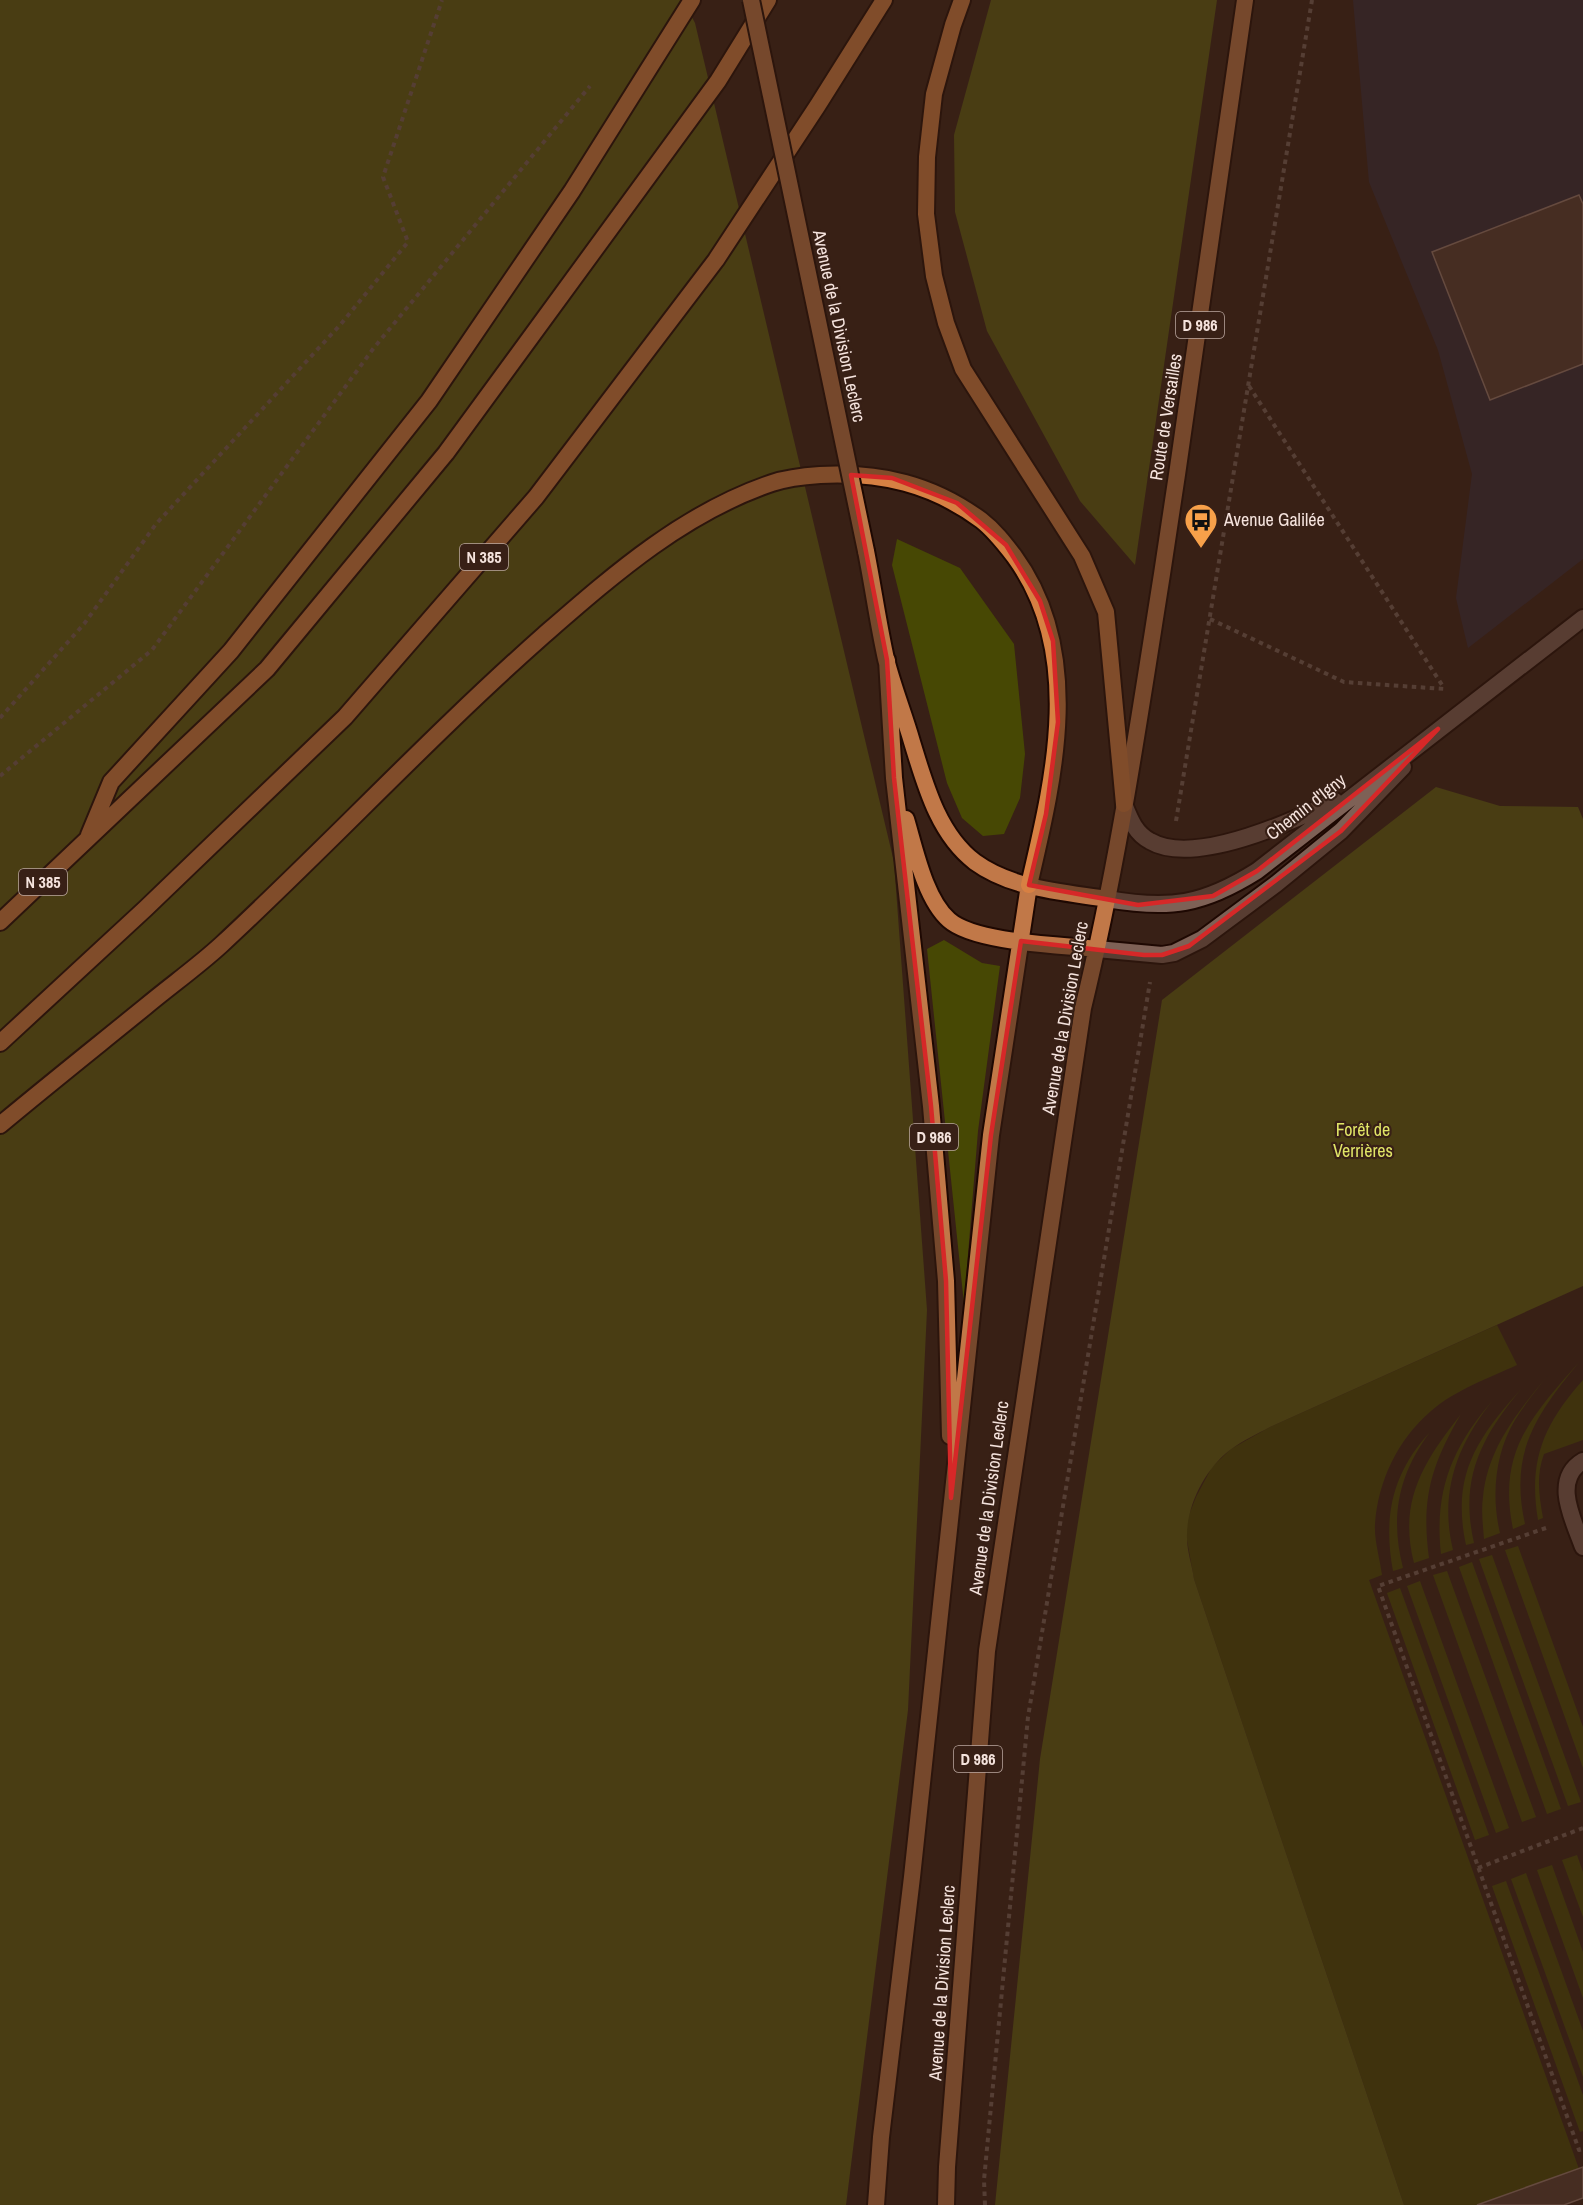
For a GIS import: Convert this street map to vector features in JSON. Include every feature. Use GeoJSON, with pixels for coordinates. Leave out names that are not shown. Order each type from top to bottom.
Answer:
{"type":"FeatureCollection","features":[{"type":"Feature","properties":{"kind":"highway"},"geometry":{"type":"LineString","coordinates":[[86,842],[111,782],[231,651],[429,402],[572,191],[692,0]]}},
{"type":"Feature","properties":{"kind":"highway","name":"N 385"},"geometry":{"type":"LineString","coordinates":[[0,922],[267,669],[446,453],[711,90],[768,0]]}},
{"type":"Feature","properties":{"kind":"highway","name":"N 385"},"geometry":{"type":"LineString","coordinates":[[0,1043],[145,909],[345,717],[536,497],[716,260],[884,0]]}},
{"type":"Feature","properties":{"kind":"highway"},"geometry":{"type":"LineString","coordinates":[[962,0],[934,94],[927,157],[926,214],[934,276],[946,323],[963,369],[1082,556],[1106,612],[1124,804]]}},
{"type":"Feature","properties":{"kind":"highway"},"geometry":{"type":"LineString","coordinates":[[0,1125],[218,948],[491,682],[607,580],[653,544],[698,517],[737,497],[776,482],[810,476],[843,474],[892,478],[923,488],[957,503],[986,524],[1006,545],[1025,572],[1040,601],[1053,641],[1058,680],[1058,722],[1046,814],[1029,885]]}},
{"type":"Feature","properties":{"kind":"main road","name":"Avenue de la Division Leclerc"},"geometry":{"type":"LineString","coordinates":[[751,0],[866,550],[886,660]]}},
{"type":"Feature","properties":{"kind":"main road","name":"Route de Versailles"},"geometry":{"type":"LineString","coordinates":[[1124,804],[1204,298],[1245,0]]}},
{"type":"Feature","properties":{"kind":"main road","name":"D 986"},"geometry":{"type":"LineString","coordinates":[[886,660],[894,778],[931,1106],[946,1281],[951,1498]]}},
{"type":"Feature","properties":{"kind":"main road"},"geometry":{"type":"LineString","coordinates":[[886,660],[929,795],[959,846],[975,862],[997,874],[1029,885],[1107,899]]}},
{"type":"Feature","properties":{"kind":"main road"},"geometry":{"type":"LineString","coordinates":[[894,778],[926,884],[949,921],[968,930],[1021,941],[1097,949]]}},
{"type":"Feature","properties":{"kind":"main road","name":"Avenue de la Division Leclerc"},"geometry":{"type":"LineString","coordinates":[[946,2205],[987,1651],[1083,1008],[1097,949],[1124,804]]}},
{"type":"Feature","properties":{"kind":"main road","name":"Avenue de la Division Leclerc"},"geometry":{"type":"LineString","coordinates":[[876,2205],[891,2047],[912,1877],[991,1136],[1029,885]]}},
{"type":"Feature","properties":{"kind":"street","name":"Chemin d'Igny"},"geometry":{"type":"LineString","coordinates":[[1107,899],[1138,905],[1188,902],[1222,891],[1257,871],[1583,618]]}},
{"type":"Feature","properties":{"kind":"street"},"geometry":{"type":"LineString","coordinates":[[1097,949],[1162,955],[1202,939],[1276,884],[1341,831],[1438,729]]}},
{"type":"Feature","properties":{"kind":"street"},"geometry":{"type":"LineString","coordinates":[[1124,804],[1138,832],[1150,842],[1165,847],[1186,849],[1252,836],[1300,818],[1335,801],[1382,773]]}},
{"type":"Feature","properties":{"kind":"street"},"geometry":{"type":"LineString","coordinates":[[1583,1461],[1571,1471],[1566,1491],[1583,1547]]}},
{"type":"Feature","properties":{"kind":"path"},"geometry":{"type":"LineString","coordinates":[[0,718],[84,624],[156,524],[340,324],[408,242],[383,177],[442,0]]}},
{"type":"Feature","properties":{"kind":"path"},"geometry":{"type":"LineString","coordinates":[[1179,804],[1312,0]]}},
{"type":"Feature","properties":{"kind":"path"},"geometry":{"type":"LineString","coordinates":[[0,776],[152,650],[373,349],[590,86]]}},
{"type":"Feature","properties":{"kind":"path"},"geometry":{"type":"LineString","coordinates":[[1248,385],[1444,688],[1462,711]]}},
{"type":"Feature","properties":{"kind":"path"},"geometry":{"type":"LineString","coordinates":[[1210,619],[1344,682],[1444,688]]}},
{"type":"Feature","properties":{"kind":"path"},"geometry":{"type":"LineString","coordinates":[[985,2205],[984,2180],[1028,1717],[1148,992]]}},
{"type":"Feature","properties":{"kind":"path"},"geometry":{"type":"LineString","coordinates":[[1552,1527],[1378,1586],[1579,2150],[1583,2149]]}},
{"type":"Feature","properties":{"kind":"path"},"geometry":{"type":"LineString","coordinates":[[1478,1868],[1583,1828]]}},
{"type":"Feature","properties":{"kind":"highlighted area"},"geometry":{"type":"Polygon","coordinates":[[[851,475],[892,478],[957,503],[1006,545],[1040,601],[1053,641],[1058,722],[1046,814],[1029,885],[1138,905],[1213,896],[1257,871],[1438,729],[1341,831],[1189,946],[1162,955],[1144,955],[1021,941],[991,1135],[951,1498],[946,1281],[931,1106],[894,778],[887,660],[851,475]]]}},
{"type":"Feature","properties":{"kind":"shaded area"},"geometry":{"type":"Polygon","coordinates":[[[1353,0],[1583,0],[1583,559],[1468,648],[1456,598],[1472,474],[1438,350],[1369,182],[1353,0]]]}},
{"type":"Feature","properties":{"kind":"shaded area"},"geometry":{"type":"Polygon","coordinates":[[[897,539],[960,568],[1014,644],[1025,754],[1020,798],[1004,834],[983,836],[962,818],[947,783],[892,565],[897,539]]]}},
{"type":"Feature","properties":{"kind":"shaded area"},"geometry":{"type":"Polygon","coordinates":[[[944,940],[982,963],[1000,966],[978,1131],[964,1304],[927,949],[944,940]]]}},
{"type":"Feature","properties":{"kind":"shaded area"},"geometry":{"type":"Polygon","coordinates":[[[1497,1325],[1517,1365],[1472,1385],[1440,1404],[1409,1434],[1392,1462],[1380,1492],[1375,1536],[1382,1575],[1369,1580],[1579,2169],[1477,2205],[1404,2205],[1194,1579],[1187,1540],[1187,1520],[1212,1467],[1231,1449],[1270,1427],[1497,1325]]]}},
{"type":"Feature","properties":{"kind":"shaded area"},"geometry":{"type":"Polygon","coordinates":[[[1580,1361],[1539,1417],[1530,1436],[1521,1476],[1521,1499],[1525,1524],[1513,1529],[1509,1502],[1510,1478],[1522,1436],[1547,1399],[1580,1361]]]}},
{"type":"Feature","properties":{"kind":"shaded area"},"geometry":{"type":"Polygon","coordinates":[[[1548,1375],[1523,1408],[1508,1433],[1499,1460],[1497,1475],[1496,1504],[1500,1533],[1484,1539],[1482,1502],[1491,1462],[1506,1431],[1526,1403],[1548,1375]]]}},
{"type":"Feature","properties":{"kind":"shaded area"},"geometry":{"type":"Polygon","coordinates":[[[1583,1380],[1583,1440],[1544,1454],[1539,1478],[1543,1518],[1538,1520],[1535,1479],[1542,1444],[1558,1412],[1583,1380]]]}},
{"type":"Feature","properties":{"kind":"shaded area"},"geometry":{"type":"Polygon","coordinates":[[[1522,1388],[1496,1423],[1477,1459],[1470,1498],[1470,1520],[1474,1543],[1466,1545],[1462,1520],[1465,1478],[1481,1441],[1492,1424],[1522,1388]]]}},
{"type":"Feature","properties":{"kind":"shaded area"},"geometry":{"type":"Polygon","coordinates":[[[1493,1400],[1470,1434],[1454,1470],[1448,1508],[1453,1550],[1441,1554],[1440,1510],[1449,1471],[1467,1435],[1479,1418],[1493,1400]]]}},
{"type":"Feature","properties":{"kind":"shaded area"},"geometry":{"type":"Polygon","coordinates":[[[1461,1414],[1442,1450],[1431,1483],[1426,1518],[1429,1558],[1414,1563],[1409,1520],[1412,1501],[1426,1465],[1461,1414]]]}},
{"type":"Feature","properties":{"kind":"shaded area"},"geometry":{"type":"Polygon","coordinates":[[[1430,1432],[1410,1464],[1404,1480],[1397,1514],[1399,1549],[1403,1568],[1393,1571],[1389,1532],[1393,1497],[1407,1463],[1430,1432]]]}},
{"type":"Feature","properties":{"kind":"shaded area"},"geometry":{"type":"Polygon","coordinates":[[[1518,1546],[1583,1727],[1583,1768],[1505,1550],[1518,1546]]]}},
{"type":"Feature","properties":{"kind":"shaded area"},"geometry":{"type":"Polygon","coordinates":[[[1492,1555],[1581,1802],[1568,1806],[1479,1559],[1492,1555]]]}},
{"type":"Feature","properties":{"kind":"shaded area"},"geometry":{"type":"Polygon","coordinates":[[[1472,1562],[1561,1809],[1547,1814],[1459,1567],[1472,1562]]]}},
{"type":"Feature","properties":{"kind":"shaded area"},"geometry":{"type":"Polygon","coordinates":[[[1447,1571],[1536,1817],[1522,1822],[1433,1575],[1447,1571]]]}},
{"type":"Feature","properties":{"kind":"shaded area"},"geometry":{"type":"Polygon","coordinates":[[[1420,1581],[1509,1828],[1496,1833],[1407,1586],[1420,1581]]]}},
{"type":"Feature","properties":{"kind":"shaded area"},"geometry":{"type":"Polygon","coordinates":[[[1400,1588],[1489,1835],[1475,1840],[1387,1593],[1400,1588]]]}},
{"type":"Feature","properties":{"kind":"shaded area"},"geometry":{"type":"Polygon","coordinates":[[[1577,1855],[1583,1872],[1583,1917],[1562,1860],[1577,1855]]]}},
{"type":"Feature","properties":{"kind":"shaded area"},"geometry":{"type":"Polygon","coordinates":[[[1552,1865],[1583,1952],[1583,1998],[1537,1870],[1552,1865]]]}},
{"type":"Feature","properties":{"kind":"shaded area"},"geometry":{"type":"Polygon","coordinates":[[[1526,1873],[1583,2031],[1583,2077],[1511,1879],[1526,1873]]]}},
{"type":"Feature","properties":{"kind":"shaded area"},"geometry":{"type":"Polygon","coordinates":[[[1506,1881],[1583,2095],[1583,2131],[1580,2132],[1492,1886],[1506,1881]]]}},
{"type":"Feature","properties":{"kind":"green space"},"geometry":{"type":"Polygon","coordinates":[[[0,0],[683,0],[695,23],[894,862],[927,1310],[908,1710],[846,2205],[0,2205],[0,0]]]}},
{"type":"Feature","properties":{"kind":"green space"},"geometry":{"type":"Polygon","coordinates":[[[991,0],[1217,0],[1135,565],[1080,501],[987,331],[955,212],[954,135],[991,0]]]}},
{"type":"Feature","properties":{"kind":"green space","name":"Forêt de Verrières"},"geometry":{"type":"Polygon","coordinates":[[[1436,787],[1500,806],[1578,807],[1583,819],[1583,1286],[1270,1427],[1239,1444],[1221,1458],[1205,1478],[1190,1513],[1187,1538],[1194,1579],[1404,2205],[995,2205],[1040,1759],[1162,1000],[1436,787]]]}},
{"type":"Feature","properties":{"kind":"building"},"geometry":{"type":"Polygon","coordinates":[[[1579,195],[1583,204],[1583,364],[1490,400],[1432,252],[1579,195]]]}},
{"type":"Feature","properties":{"kind":"building"},"geometry":{"type":"Polygon","coordinates":[[[1583,2167],[1583,2198],[1564,2205],[1477,2205],[1583,2167]]]}},
{"type":"Feature","properties":{"kind":"place","name":"Avenue Galilée"},"geometry":{"type":"Point","coordinates":[1201,549]}}]}
